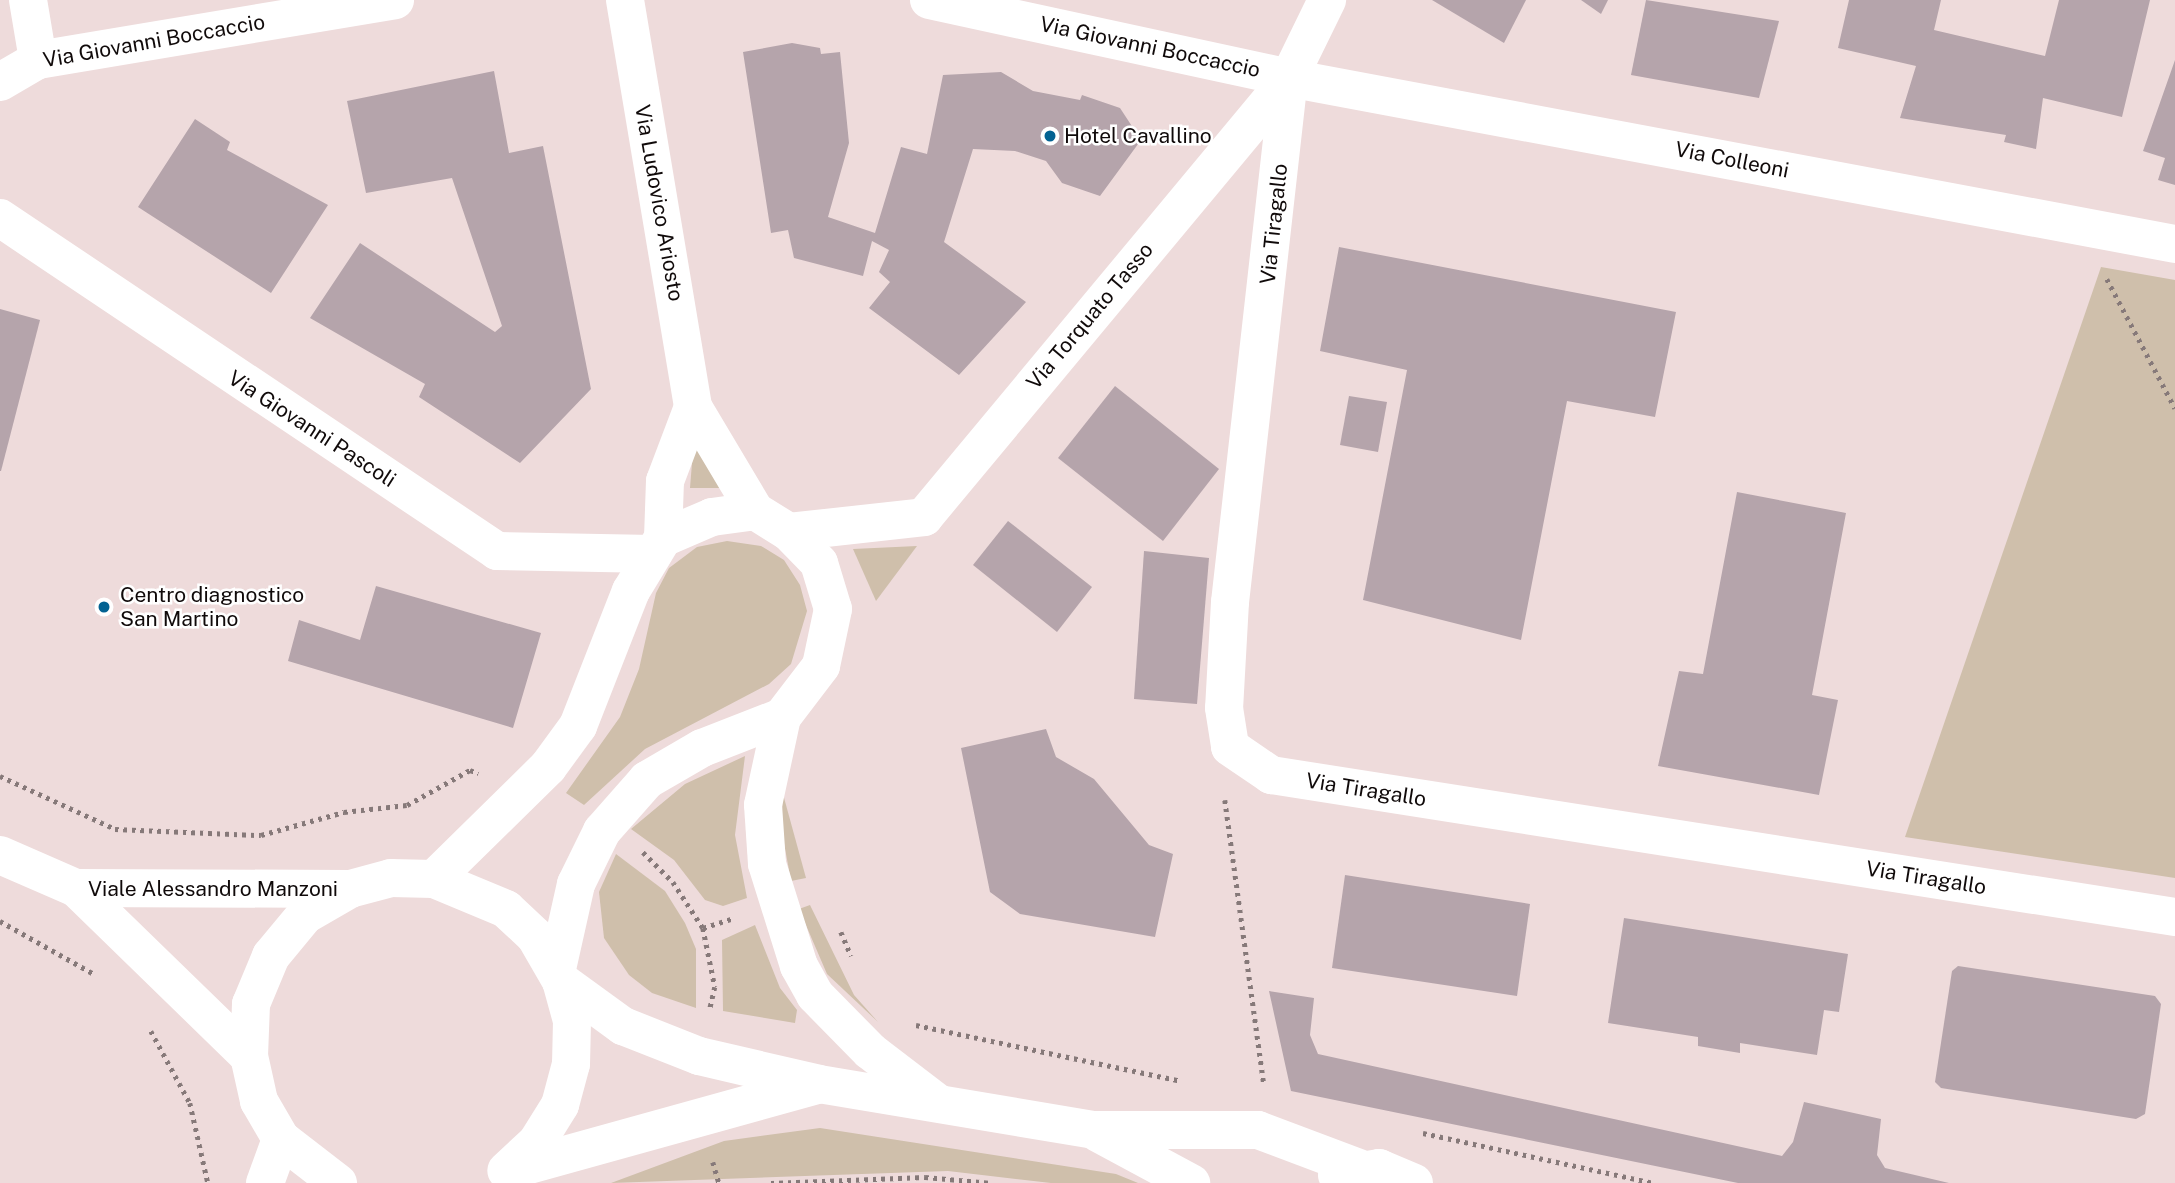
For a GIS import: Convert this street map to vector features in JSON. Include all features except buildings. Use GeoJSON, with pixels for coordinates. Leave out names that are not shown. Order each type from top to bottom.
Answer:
{"type":"FeatureCollection","features":[{"type":"Feature","properties":{"kind":"street"},"geometry":{"type":"LineString","coordinates":[[29,0],[38,60]]}},
{"type":"Feature","properties":{"kind":"street","name":"Via Giovanni Boccaccio"},"geometry":{"type":"LineString","coordinates":[[0,82],[38,60],[395,0]]}},
{"type":"Feature","properties":{"kind":"street","name":"Via Ludovico Ariosto"},"geometry":{"type":"LineString","coordinates":[[625,0],[694,407],[755,511]]}},
{"type":"Feature","properties":{"kind":"street","name":"Via Giovanni Boccaccio"},"geometry":{"type":"LineString","coordinates":[[929,0],[1289,78]]}},
{"type":"Feature","properties":{"kind":"street","name":"Via Torquato Tasso"},"geometry":{"type":"LineString","coordinates":[[789,532],[924,517],[1289,78],[1327,0]]}},
{"type":"Feature","properties":{"kind":"street","name":"Via Colleoni"},"geometry":{"type":"LineString","coordinates":[[1289,78],[2175,244]]}},
{"type":"Feature","properties":{"kind":"street","name":"Via Tiragallo"},"geometry":{"type":"LineString","coordinates":[[1289,78],[1230,602],[1224,708],[1230,747],[1271,775],[2175,917]]}},
{"type":"Feature","properties":{"kind":"street","name":"Via Giovanni Pascoli"},"geometry":{"type":"LineString","coordinates":[[0,218],[497,551],[658,546]]}},
{"type":"Feature","properties":{"kind":"street"},"geometry":{"type":"LineString","coordinates":[[434,879],[522,793],[578,726],[631,591],[658,546],[665,481],[694,407]]}},
{"type":"Feature","properties":{"kind":"street"},"geometry":{"type":"LineString","coordinates":[[658,546],[712,517],[755,511],[789,532],[819,563],[833,609],[821,666],[782,717],[764,805],[767,864],[778,903],[814,995],[870,1051],[938,1103]]}},
{"type":"Feature","properties":{"kind":"street"},"geometry":{"type":"LineString","coordinates":[[495,1177],[537,1142],[562,1095],[572,1021],[559,975],[576,884],[602,831],[647,780],[702,748],[782,717]]}},
{"type":"Feature","properties":{"kind":"street","name":"Viale Alessandro Manzoni"},"geometry":{"type":"LineString","coordinates":[[0,855],[76,888],[248,1056]]}},
{"type":"Feature","properties":{"kind":"street"},"geometry":{"type":"LineString","coordinates":[[338,1183],[281,1139],[259,1101],[248,1056],[251,1004],[271,956],[305,915],[350,889],[391,878],[434,879],[506,909],[559,975],[623,1026],[699,1056],[819,1084],[1093,1130],[1258,1130],[1359,1168],[1379,1168],[1414,1183]]}},
{"type":"Feature","properties":{"kind":"street","name":"Viale Alessandro Manzoni"},"geometry":{"type":"LineString","coordinates":[[76,888],[350,889]]}},
{"type":"Feature","properties":{"kind":"street"},"geometry":{"type":"LineString","coordinates":[[495,1177],[819,1084]]}},
{"type":"Feature","properties":{"kind":"street"},"geometry":{"type":"LineString","coordinates":[[1093,1130],[1191,1183]]}},
{"type":"Feature","properties":{"kind":"street"},"geometry":{"type":"LineString","coordinates":[[265,1183],[281,1139]]}},
{"type":"Feature","properties":{"kind":"street"},"geometry":{"type":"LineString","coordinates":[[1323,1183],[1359,1168]]}},
{"type":"Feature","properties":{"kind":"path"},"geometry":{"type":"LineString","coordinates":[[2110,231],[2101,267],[2175,408]]}},
{"type":"Feature","properties":{"kind":"path"},"geometry":{"type":"LineString","coordinates":[[1230,747],[1221,775],[1266,1099],[1258,1130]]}},
{"type":"Feature","properties":{"kind":"path"},"geometry":{"type":"LineString","coordinates":[[0,776],[115,829],[175,836],[261,835],[344,812],[407,805],[470,770],[522,793]]}},
{"type":"Feature","properties":{"kind":"path"},"geometry":{"type":"LineString","coordinates":[[703,928],[778,903]]}},
{"type":"Feature","properties":{"kind":"path"},"geometry":{"type":"LineString","coordinates":[[0,921],[99,977]]}},
{"type":"Feature","properties":{"kind":"path"},"geometry":{"type":"LineString","coordinates":[[839,928],[855,966]]}},
{"type":"Feature","properties":{"kind":"path"},"geometry":{"type":"LineString","coordinates":[[904,1019],[1185,1082]]}},
{"type":"Feature","properties":{"kind":"path"},"geometry":{"type":"LineString","coordinates":[[146,1025],[190,1103],[208,1183]]}},
{"type":"Feature","properties":{"kind":"path"},"geometry":{"type":"LineString","coordinates":[[1413,1131],[1655,1183]]}},
{"type":"Feature","properties":{"kind":"path"},"geometry":{"type":"LineString","coordinates":[[771,1183],[925,1177],[992,1183]]}},
{"type":"Feature","properties":{"kind":"shaded area"},"geometry":{"type":"Polygon","coordinates":[[[2101,267],[2175,280],[2175,878],[1905,837],[2101,267]]]}},
{"type":"Feature","properties":{"kind":"shaded area"},"geometry":{"type":"Polygon","coordinates":[[[695,426],[727,488],[690,488],[695,426]]]}},
{"type":"Feature","properties":{"kind":"shaded area"},"geometry":{"type":"Polygon","coordinates":[[[727,541],[761,546],[784,560],[800,585],[807,611],[791,664],[769,684],[645,749],[584,805],[566,793],[620,717],[639,669],[656,593],[669,568],[697,547],[727,541]]]}},
{"type":"Feature","properties":{"kind":"shaded area"},"geometry":{"type":"Polygon","coordinates":[[[917,546],[876,601],[853,549],[917,546]]]}},
{"type":"Feature","properties":{"kind":"shaded area"},"geometry":{"type":"Polygon","coordinates":[[[745,756],[735,835],[747,898],[723,906],[705,900],[674,860],[631,829],[685,784],[745,756]]]}},
{"type":"Feature","properties":{"kind":"shaded area"},"geometry":{"type":"Polygon","coordinates":[[[783,794],[806,878],[791,881],[781,827],[783,794]]]}},
{"type":"Feature","properties":{"kind":"shaded area"},"geometry":{"type":"Polygon","coordinates":[[[616,854],[665,891],[685,923],[696,949],[696,1008],[652,993],[629,975],[604,938],[599,892],[616,854]]]}},
{"type":"Feature","properties":{"kind":"shaded area"},"geometry":{"type":"Polygon","coordinates":[[[810,905],[854,995],[878,1022],[827,974],[799,909],[810,905]]]}},
{"type":"Feature","properties":{"kind":"shaded area"},"geometry":{"type":"Polygon","coordinates":[[[755,925],[780,988],[797,1010],[795,1023],[723,1011],[722,940],[755,925]]]}},
{"type":"Feature","properties":{"kind":"shaded area"},"geometry":{"type":"Polygon","coordinates":[[[820,1128],[1116,1174],[1138,1183],[1051,1183],[948,1171],[611,1183],[724,1141],[820,1128]]]}},
{"type":"Feature","properties":{"kind":"place","name":"Hotel Cavallino"},"geometry":{"type":"Point","coordinates":[1050,136]}},
{"type":"Feature","properties":{"kind":"place","name":"Centro diagnostico San Martino"},"geometry":{"type":"Point","coordinates":[104,607]}}]}
